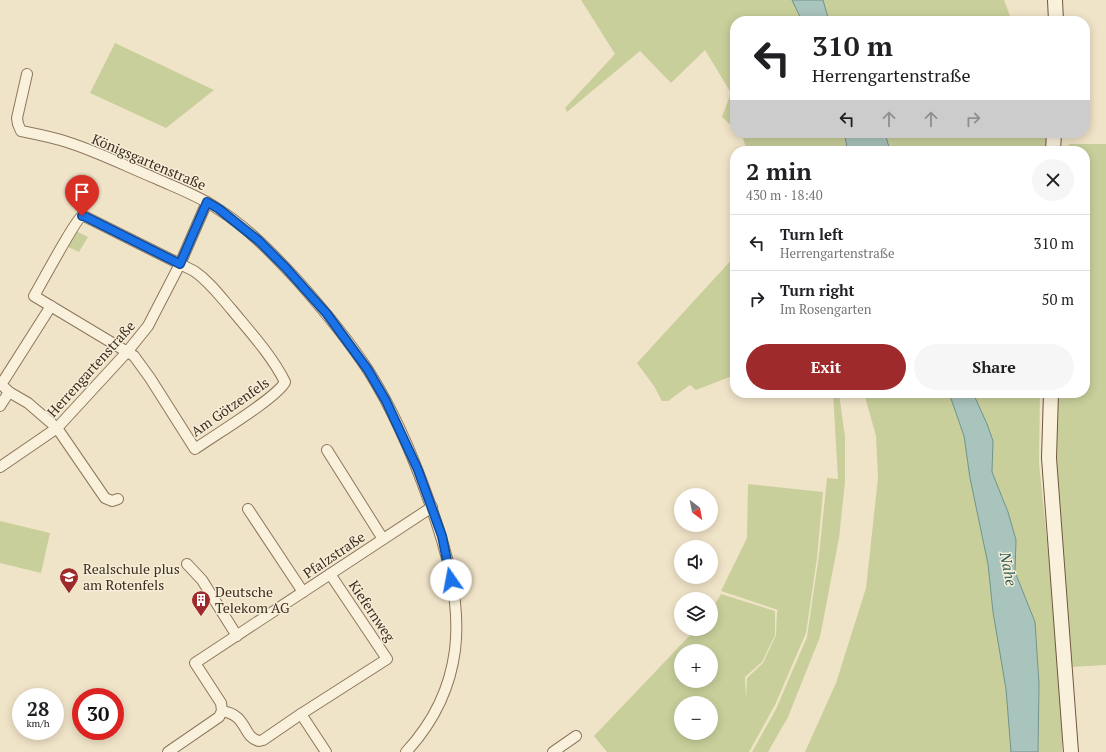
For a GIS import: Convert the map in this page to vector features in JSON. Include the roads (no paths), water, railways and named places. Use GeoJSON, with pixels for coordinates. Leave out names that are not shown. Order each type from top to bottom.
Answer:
{"type":"FeatureCollection","features":[{"type":"Feature","properties":{"kind":"main road"},"geometry":{"type":"LineString","coordinates":[[1055,0],[1056,16]]}},
{"type":"Feature","properties":{"kind":"main road"},"geometry":{"type":"LineString","coordinates":[[1051,398],[1049,458],[1071,752]]}},
{"type":"Feature","properties":{"kind":"street","name":"Königsgartenstraße"},"geometry":{"type":"LineString","coordinates":[[27,74],[17,118],[21,131],[69,142],[138,171],[207,202],[219,209],[259,241],[286,268],[327,314],[368,370],[386,401],[418,470],[442,536],[454,595],[456,626],[450,675],[441,701],[428,724],[406,752]]}},
{"type":"Feature","properties":{"kind":"street","name":"Herrengartenstraße"},"geometry":{"type":"LineString","coordinates":[[0,467],[57,428],[127,352],[148,326],[180,264],[207,202]]}},
{"type":"Feature","properties":{"kind":"street"},"geometry":{"type":"LineString","coordinates":[[127,352],[34,296],[60,250],[82,216],[180,264]]}},
{"type":"Feature","properties":{"kind":"street","name":"Am Götzenfels"},"geometry":{"type":"LineString","coordinates":[[127,352],[134,356],[142,366],[195,449],[260,405],[283,386],[285,382],[282,376],[252,334],[202,276],[180,264]]}},
{"type":"Feature","properties":{"kind":"street"},"geometry":{"type":"LineString","coordinates":[[50,306],[2,383],[3,386],[9,392],[28,403],[57,428],[99,490],[109,500],[112,501],[118,499]]}},
{"type":"Feature","properties":{"kind":"street"},"geometry":{"type":"LineString","coordinates":[[0,406],[9,392]]}},
{"type":"Feature","properties":{"kind":"street"},"geometry":{"type":"LineString","coordinates":[[326,450],[383,539]]}},
{"type":"Feature","properties":{"kind":"street","name":"Pfalzstraße"},"geometry":{"type":"LineString","coordinates":[[222,711],[221,703],[195,663],[432,507]]}},
{"type":"Feature","properties":{"kind":"street"},"geometry":{"type":"LineString","coordinates":[[248,509],[303,592]]}},
{"type":"Feature","properties":{"kind":"street"},"geometry":{"type":"LineString","coordinates":[[187,564],[202,580],[237,636]]}},
{"type":"Feature","properties":{"kind":"street","name":"Kiefernweg"},"geometry":{"type":"LineString","coordinates":[[222,711],[234,714],[252,738],[259,741],[263,740],[387,659],[330,574]]}},
{"type":"Feature","properties":{"kind":"street"},"geometry":{"type":"LineString","coordinates":[[168,752],[219,718],[222,711]]}},
{"type":"Feature","properties":{"kind":"street"},"geometry":{"type":"LineString","coordinates":[[302,714],[326,752]]}},
{"type":"Feature","properties":{"kind":"street"},"geometry":{"type":"LineString","coordinates":[[553,752],[576,736]]}},
{"type":"Feature","properties":{"kind":"water"},"geometry":{"type":"Polygon","coordinates":[[[792,0],[823,0],[828,16],[800,16],[792,0]]]}},
{"type":"Feature","properties":{"kind":"water"},"geometry":{"type":"Polygon","coordinates":[[[845,138],[886,138],[889,146],[847,146],[845,138]]]}},
{"type":"Feature","properties":{"kind":"water","name":"Nahe"},"geometry":{"type":"Polygon","coordinates":[[[951,398],[975,398],[993,441],[992,472],[1008,512],[1016,540],[1015,572],[1035,622],[1039,684],[1038,752],[1011,752],[1006,689],[993,612],[988,564],[970,478],[964,436],[951,398]]]}},
{"type":"Feature","properties":{"kind":"place","name":"Realschule plus am Rotenfels"},"geometry":{"type":"Point","coordinates":[69,594]}},
{"type":"Feature","properties":{"kind":"place","name":"Deutsche Telekom AG"},"geometry":{"type":"Point","coordinates":[201,617]}}]}
